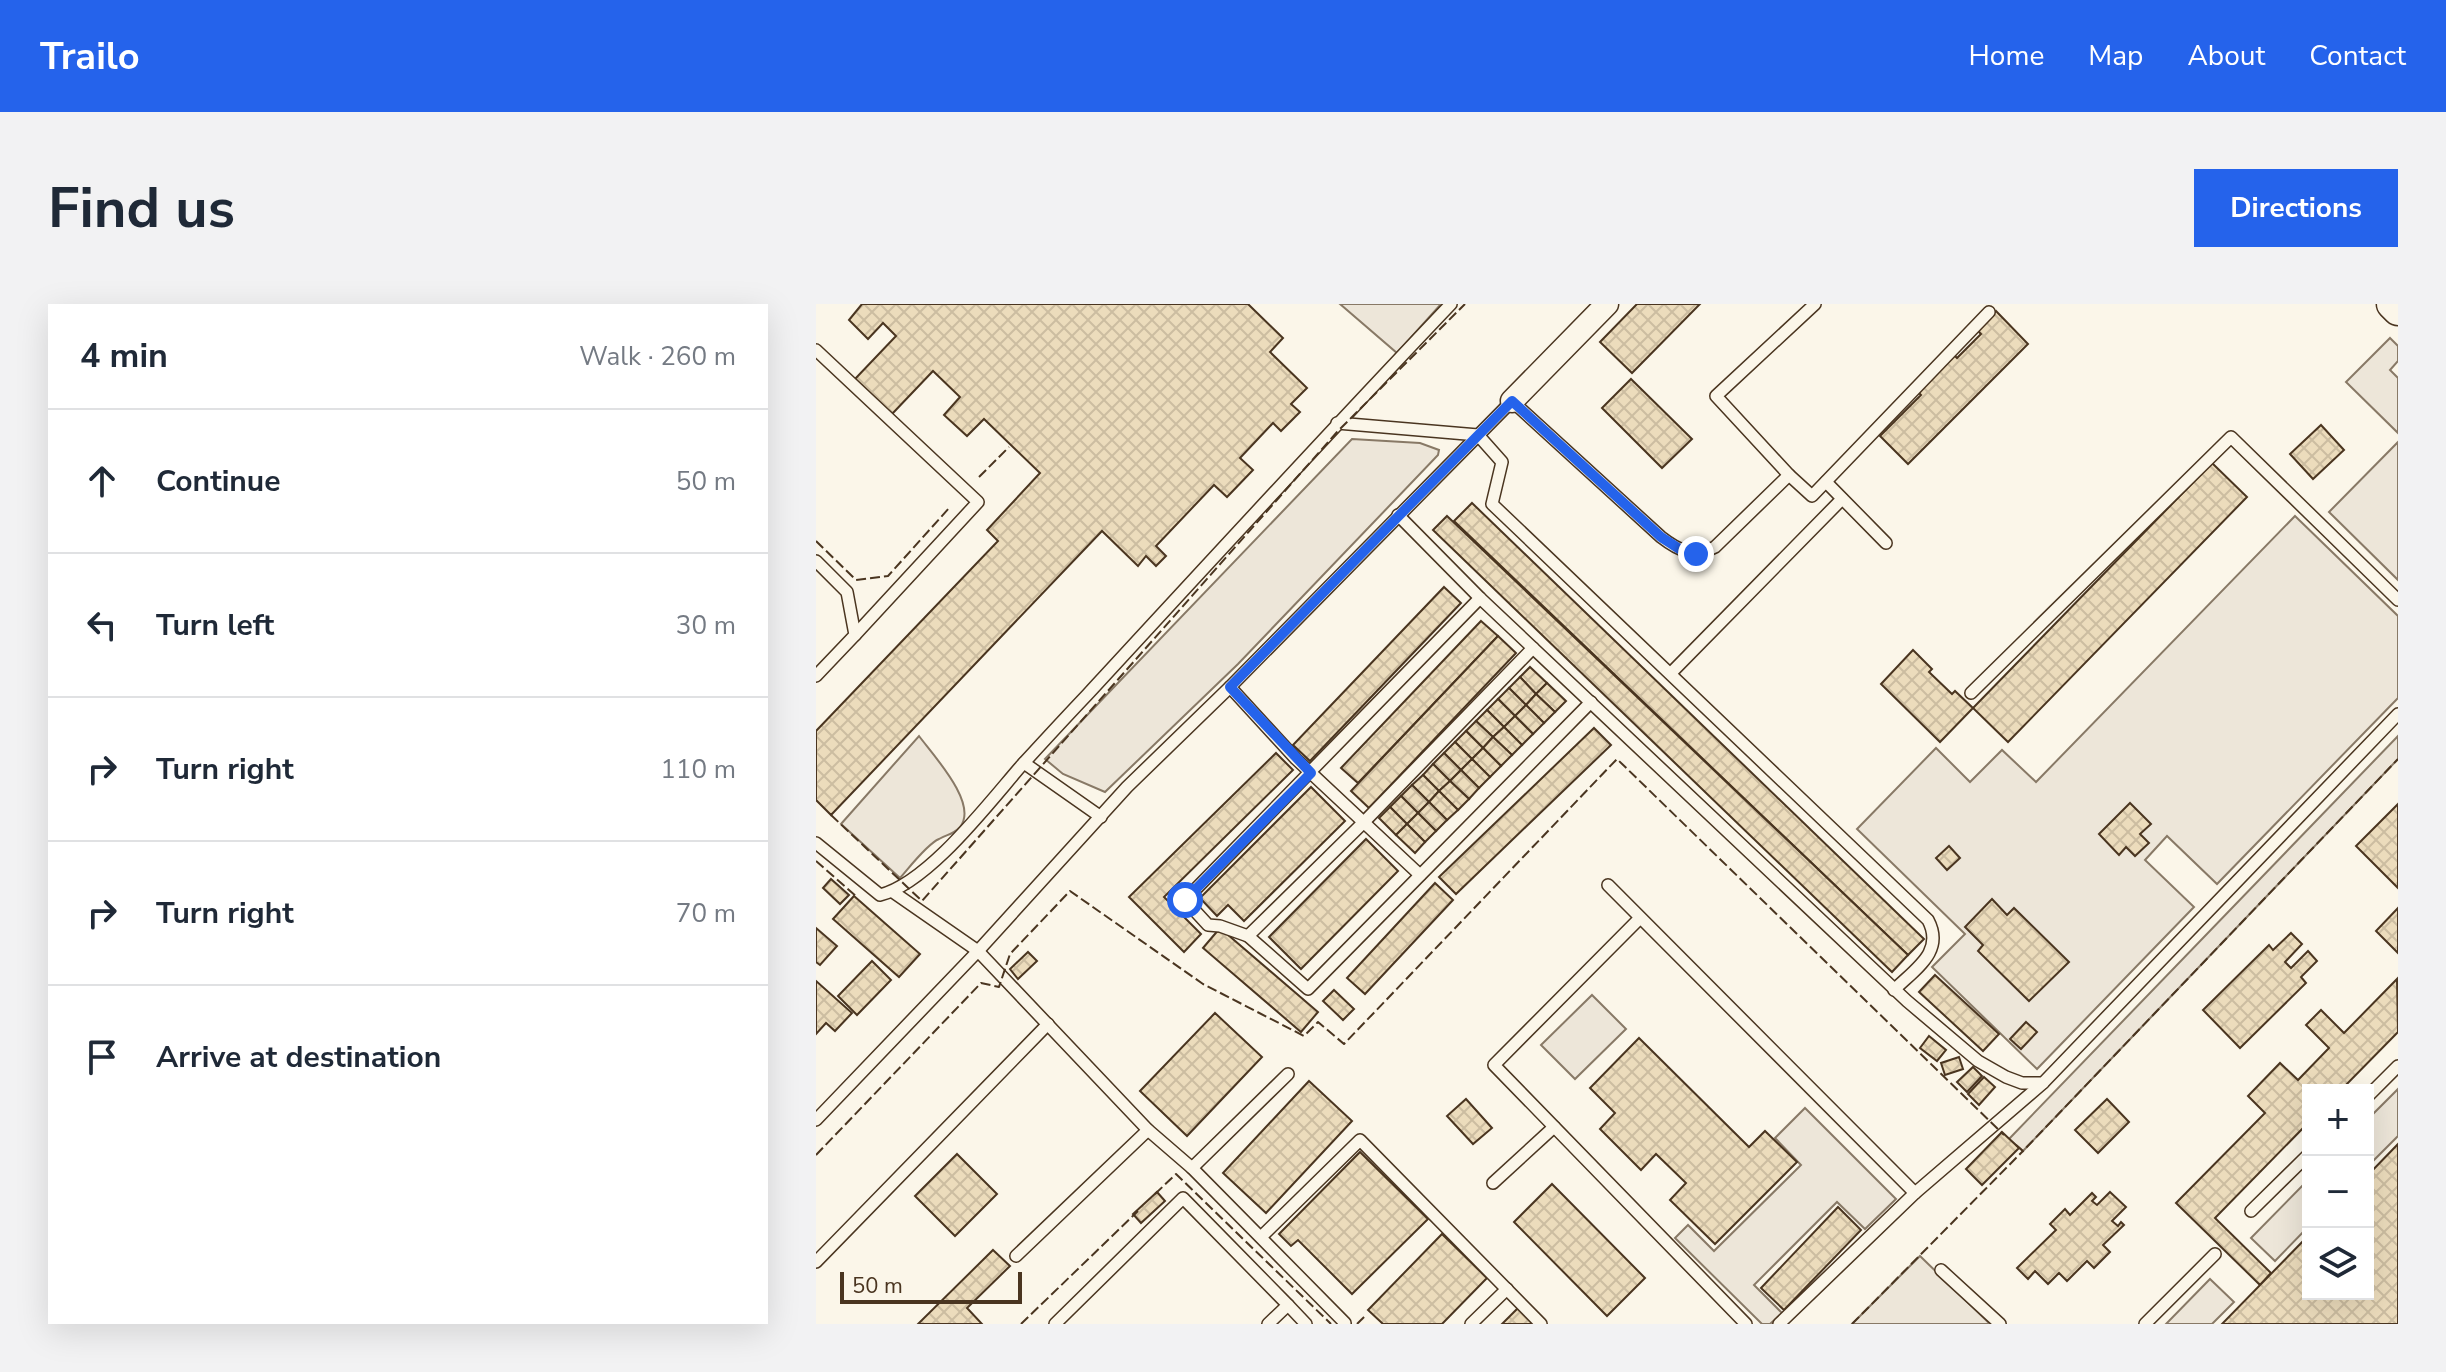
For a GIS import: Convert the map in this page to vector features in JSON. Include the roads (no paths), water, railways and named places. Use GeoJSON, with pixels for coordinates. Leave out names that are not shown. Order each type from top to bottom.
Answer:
{"type":"FeatureCollection","features":[{"type":"Feature","properties":{"kind":"main road"},"geometry":{"type":"LineString","coordinates":[[2392,304],[2398,310]]}},
{"type":"Feature","properties":{"kind":"street"},"geometry":{"type":"LineString","coordinates":[[1512,401],[1607,304]]}},
{"type":"Feature","properties":{"kind":"lane"},"geometry":{"type":"LineString","coordinates":[[816,843],[880,895],[893,892],[955,842],[1337,423],[1451,304]]}},
{"type":"Feature","properties":{"kind":"lane"},"geometry":{"type":"LineString","coordinates":[[1815,304],[1716,396],[1812,496],[1989,312]]}},
{"type":"Feature","properties":{"kind":"lane"},"geometry":{"type":"LineString","coordinates":[[816,350],[978,502],[816,676]]}},
{"type":"Feature","properties":{"kind":"lane"},"geometry":{"type":"LineString","coordinates":[[816,1120],[978,951],[1127,787],[1512,401],[1661,537],[1688,553],[1705,552],[1715,547],[1789,475]]}},
{"type":"Feature","properties":{"kind":"lane"},"geometry":{"type":"LineString","coordinates":[[1337,423],[1478,435],[1502,462],[1492,504],[1928,920],[1934,937],[1930,954],[1894,990]]}},
{"type":"Feature","properties":{"kind":"lane"},"geometry":{"type":"LineString","coordinates":[[1971,693],[2231,437],[2398,600]]}},
{"type":"Feature","properties":{"kind":"lane"},"geometry":{"type":"LineString","coordinates":[[1826,482],[1886,543]]}},
{"type":"Feature","properties":{"kind":"lane"},"geometry":{"type":"LineString","coordinates":[[1671,673],[1842,499]]}},
{"type":"Feature","properties":{"kind":"lane"},"geometry":{"type":"LineString","coordinates":[[1398,515],[1480,598],[1894,990],[1978,1061],[2022,1083],[2043,1083]]}},
{"type":"Feature","properties":{"kind":"lane"},"geometry":{"type":"LineString","coordinates":[[816,561],[847,592],[855,635]]}},
{"type":"Feature","properties":{"kind":"lane"},"geometry":{"type":"LineString","coordinates":[[1480,598],[1185,900],[1208,925],[1248,936],[1308,989],[1591,702]]}},
{"type":"Feature","properties":{"kind":"lane"},"geometry":{"type":"LineString","coordinates":[[1248,936],[1533,648]]}},
{"type":"Feature","properties":{"kind":"lane"},"geometry":{"type":"LineString","coordinates":[[1230,687],[1311,773],[1420,875]]}},
{"type":"Feature","properties":{"kind":"lane"},"geometry":{"type":"LineString","coordinates":[[1779,1324],[1915,1193],[2043,1083],[2398,714]]}},
{"type":"Feature","properties":{"kind":"lane"},"geometry":{"type":"LineString","coordinates":[[1024,763],[1101,817]]}},
{"type":"Feature","properties":{"kind":"lane"},"geometry":{"type":"LineString","coordinates":[[1608,885],[1915,1193]]}},
{"type":"Feature","properties":{"kind":"lane"},"geometry":{"type":"LineString","coordinates":[[893,892],[978,951],[1148,1130],[1192,1168],[1345,1323]]}},
{"type":"Feature","properties":{"kind":"lane"},"geometry":{"type":"LineString","coordinates":[[1640,918],[1494,1065],[1746,1324]]}},
{"type":"Feature","properties":{"kind":"lane"},"geometry":{"type":"LineString","coordinates":[[816,1262],[1048,1024]]}},
{"type":"Feature","properties":{"kind":"lane"},"geometry":{"type":"LineString","coordinates":[[2374,1090],[2398,1066]]}},
{"type":"Feature","properties":{"kind":"lane"},"geometry":{"type":"LineString","coordinates":[[1192,1168],[1288,1074]]}},
{"type":"Feature","properties":{"kind":"lane"},"geometry":{"type":"LineString","coordinates":[[1493,1183],[1554,1127]]}},
{"type":"Feature","properties":{"kind":"lane"},"geometry":{"type":"LineString","coordinates":[[1016,1256],[1148,1130]]}},
{"type":"Feature","properties":{"kind":"lane"},"geometry":{"type":"LineString","coordinates":[[1261,1237],[1360,1140],[1541,1324]]}},
{"type":"Feature","properties":{"kind":"lane"},"geometry":{"type":"LineString","coordinates":[[2251,1211],[2307,1156]]}},
{"type":"Feature","properties":{"kind":"lane"},"geometry":{"type":"LineString","coordinates":[[1055,1324],[1183,1198],[1306,1324]]}},
{"type":"Feature","properties":{"kind":"lane"},"geometry":{"type":"LineString","coordinates":[[2145,1324],[2215,1254]]}},
{"type":"Feature","properties":{"kind":"lane"},"geometry":{"type":"LineString","coordinates":[[1941,1270],[2000,1324]]}},
{"type":"Feature","properties":{"kind":"lane"},"geometry":{"type":"LineString","coordinates":[[1471,1324],[1507,1289]]}},
{"type":"Feature","properties":{"kind":"lane"},"geometry":{"type":"LineString","coordinates":[[1268,1324],[1288,1305]]}}]}
